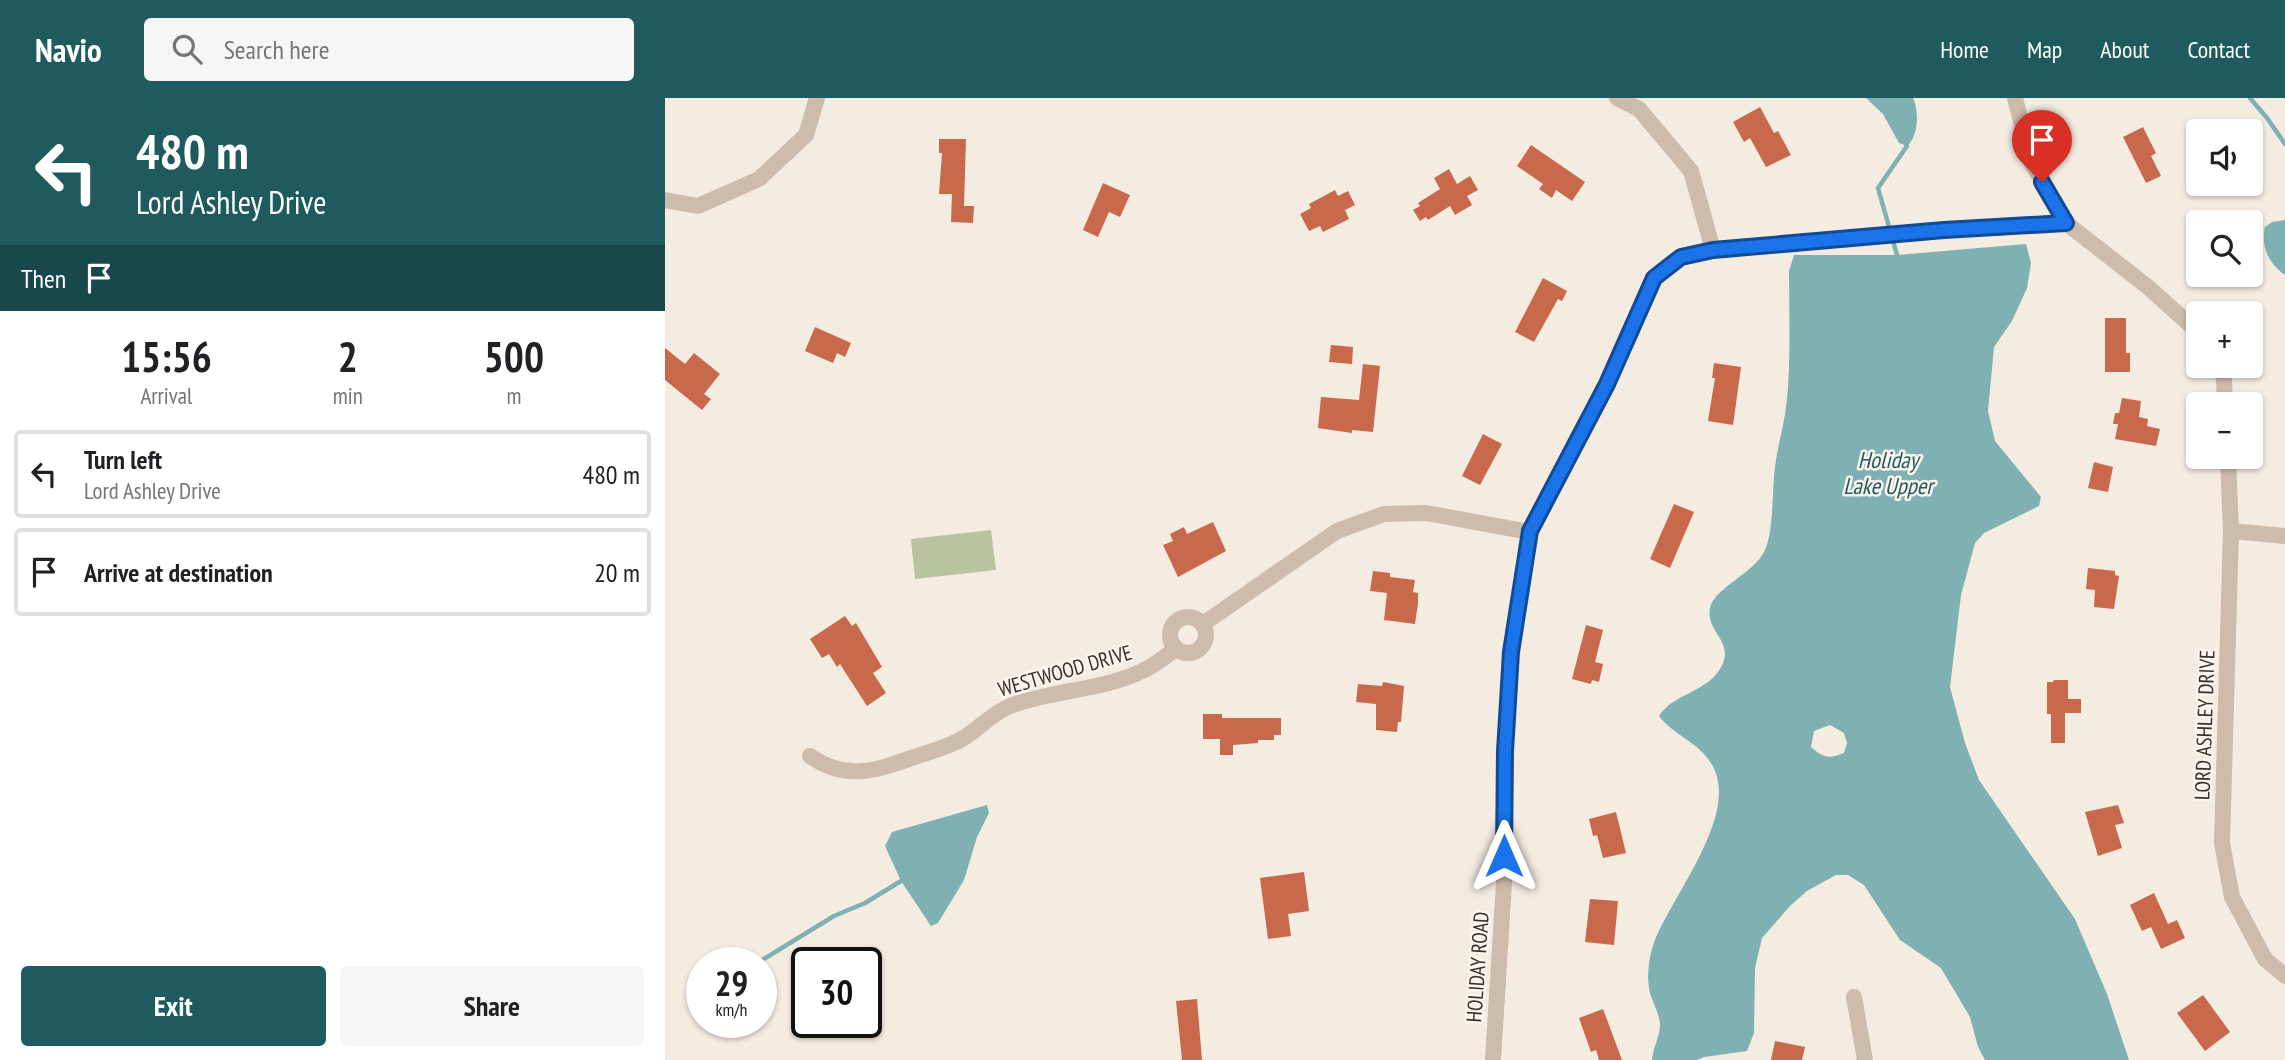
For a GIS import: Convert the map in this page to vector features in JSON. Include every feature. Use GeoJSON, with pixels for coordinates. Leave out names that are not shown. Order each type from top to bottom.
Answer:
{"type":"FeatureCollection","features":[{"type":"Feature","properties":{"kind":"street"},"geometry":{"type":"LineString","coordinates":[[665,200],[698,206],[759,179],[806,135],[817,98]]}},
{"type":"Feature","properties":{"kind":"street"},"geometry":{"type":"LineString","coordinates":[[1617,98],[1639,109],[1691,171],[1713,250]]}},
{"type":"Feature","properties":{"kind":"street"},"geometry":{"type":"LineString","coordinates":[[2015,98],[2031,161],[2066,223],[2148,287],[2186,321]]}},
{"type":"Feature","properties":{"kind":"street","name":"HOLIDAY ROAD"},"geometry":{"type":"LineString","coordinates":[[1493,1060],[1504,883],[1505,751],[1511,652],[1530,531],[1607,384],[1654,278],[1681,257],[1713,250],[1944,230],[2066,223]]}},
{"type":"Feature","properties":{"kind":"street","name":"LORD ASHLEY DRIVE"},"geometry":{"type":"LineString","coordinates":[[2228,469],[2231,531],[2223,844],[2232,897],[2265,959],[2285,976]]}},
{"type":"Feature","properties":{"kind":"street"},"geometry":{"type":"LineString","coordinates":[[1176,649],[1172,644],[1170,631],[1176,620],[1187,616],[1194,617],[1203,624],[1337,531],[1384,514],[1426,513],[1530,531]]}},
{"type":"Feature","properties":{"kind":"street"},"geometry":{"type":"LineString","coordinates":[[2231,531],[2285,536]]}},
{"type":"Feature","properties":{"kind":"street","name":"WESTWOOD DRIVE"},"geometry":{"type":"LineString","coordinates":[[810,757],[838,771],[867,771],[896,764],[951,744],[976,729],[986,719],[1013,705],[1112,683],[1153,666],[1176,649],[1187,653],[1198,650],[1205,641],[1206,630],[1203,624]]}},
{"type":"Feature","properties":{"kind":"street"},"geometry":{"type":"LineString","coordinates":[[1854,997],[1865,1060]]}},
{"type":"Feature","properties":{"kind":"green space"},"geometry":{"type":"Polygon","coordinates":[[[991,530],[996,570],[915,579],[911,539],[991,530]]]}},
{"type":"Feature","properties":{"kind":"water"},"geometry":{"type":"Polygon","coordinates":[[[1866,98],[1913,98],[1917,123],[1914,136],[1907,146],[1899,143],[1883,114],[1866,98]]]}},
{"type":"Feature","properties":{"kind":"water"},"geometry":{"type":"Polygon","coordinates":[[[2285,220],[2285,275],[2267,254],[2264,234],[2265,227],[2272,222],[2285,220]]]}},
{"type":"Feature","properties":{"kind":"water","name":"Holiday Lake Upper"},"geometry":{"type":"Polygon","coordinates":[[[2026,244],[2031,263],[2027,288],[2012,321],[1994,347],[1988,411],[1995,441],[2041,497],[2039,506],[1984,533],[1975,543],[1961,595],[1950,687],[1965,743],[1979,780],[2075,919],[2107,994],[2129,1060],[1985,1060],[1978,1047],[1970,1017],[1941,968],[1900,940],[1864,885],[1848,875],[1836,875],[1807,891],[1762,938],[1755,968],[1754,1033],[1747,1051],[1697,1060],[1652,1060],[1660,1024],[1649,987],[1651,952],[1663,922],[1708,838],[1719,796],[1717,777],[1707,757],[1659,716],[1672,703],[1705,684],[1718,672],[1725,653],[1712,625],[1710,608],[1719,594],[1759,560],[1767,544],[1775,467],[1787,399],[1789,271],[1794,255],[1897,255],[2026,244]],[[1830,725],[1814,731],[1811,747],[1826,756],[1844,753],[1847,743],[1844,733],[1830,725]]]}},
{"type":"Feature","properties":{"kind":"water"},"geometry":{"type":"Polygon","coordinates":[[[987,805],[989,813],[977,837],[964,880],[938,923],[931,926],[901,881],[885,846],[892,832],[987,805]]]}},
{"type":"Feature","properties":{"kind":"building"},"geometry":{"type":"Polygon","coordinates":[[[1760,107],[1774,133],[1778,131],[1791,155],[1766,167],[1750,138],[1744,142],[1733,122],[1760,107]]]}},
{"type":"Feature","properties":{"kind":"building"},"geometry":{"type":"Polygon","coordinates":[[[2143,127],[2156,153],[2151,156],[2161,176],[2146,183],[2123,137],[2143,127]]]}},
{"type":"Feature","properties":{"kind":"building"},"geometry":{"type":"Polygon","coordinates":[[[939,139],[966,139],[964,206],[974,206],[973,223],[951,222],[952,194],[939,194],[942,153],[939,153],[939,139]]]}},
{"type":"Feature","properties":{"kind":"building"},"geometry":{"type":"Polygon","coordinates":[[[1531,145],[1585,182],[1572,201],[1556,190],[1552,198],[1539,189],[1543,184],[1517,166],[1531,145]]]}},
{"type":"Feature","properties":{"kind":"building"},"geometry":{"type":"Polygon","coordinates":[[[1449,169],[1457,184],[1470,176],[1478,190],[1467,196],[1472,205],[1455,215],[1450,206],[1428,220],[1426,217],[1420,221],[1413,210],[1420,206],[1418,203],[1440,189],[1434,178],[1449,169]]]}},
{"type":"Feature","properties":{"kind":"building"},"geometry":{"type":"Polygon","coordinates":[[[1103,183],[1130,195],[1120,217],[1109,212],[1098,237],[1083,230],[1103,183]]]}},
{"type":"Feature","properties":{"kind":"building"},"geometry":{"type":"Polygon","coordinates":[[[1335,190],[1338,196],[1348,191],[1355,205],[1345,210],[1349,219],[1323,232],[1320,226],[1309,231],[1300,214],[1311,208],[1309,204],[1335,190]]]}},
{"type":"Feature","properties":{"kind":"building"},"geometry":{"type":"Polygon","coordinates":[[[1543,278],[1567,291],[1562,301],[1558,299],[1534,342],[1515,332],[1543,278]]]}},
{"type":"Feature","properties":{"kind":"building"},"geometry":{"type":"Polygon","coordinates":[[[2105,318],[2126,318],[2126,353],[2130,353],[2130,372],[2105,372],[2105,318]]]}},
{"type":"Feature","properties":{"kind":"building"},"geometry":{"type":"Polygon","coordinates":[[[815,327],[851,343],[845,357],[837,353],[833,363],[805,351],[815,327]]]}},
{"type":"Feature","properties":{"kind":"building"},"geometry":{"type":"Polygon","coordinates":[[[1331,345],[1353,347],[1352,364],[1329,362],[1331,345]]]}},
{"type":"Feature","properties":{"kind":"building"},"geometry":{"type":"Polygon","coordinates":[[[665,348],[685,364],[694,353],[720,374],[704,394],[711,399],[702,410],[665,380],[665,348]]]}},
{"type":"Feature","properties":{"kind":"building"},"geometry":{"type":"Polygon","coordinates":[[[1714,363],[1741,367],[1733,425],[1708,421],[1715,378],[1712,378],[1714,363]]]}},
{"type":"Feature","properties":{"kind":"building"},"geometry":{"type":"Polygon","coordinates":[[[1363,364],[1380,366],[1373,432],[1352,430],[1352,433],[1318,428],[1321,397],[1359,400],[1363,364]]]}},
{"type":"Feature","properties":{"kind":"building"},"geometry":{"type":"Polygon","coordinates":[[[2122,398],[2141,401],[2139,417],[2148,419],[2147,426],[2160,429],[2156,446],[2115,439],[2118,424],[2113,424],[2122,398]]]}},
{"type":"Feature","properties":{"kind":"building"},"geometry":{"type":"Polygon","coordinates":[[[1483,434],[1502,444],[1480,485],[1462,476],[1483,434]]]}},
{"type":"Feature","properties":{"kind":"building"},"geometry":{"type":"Polygon","coordinates":[[[2094,462],[2113,467],[2108,492],[2088,488],[2094,462]]]}},
{"type":"Feature","properties":{"kind":"building"},"geometry":{"type":"Polygon","coordinates":[[[1674,504],[1694,512],[1670,568],[1650,559],[1674,504]]]}},
{"type":"Feature","properties":{"kind":"building"},"geometry":{"type":"Polygon","coordinates":[[[1213,522],[1226,551],[1178,577],[1163,545],[1173,541],[1170,534],[1184,527],[1187,534],[1213,522]]]}},
{"type":"Feature","properties":{"kind":"building"},"geometry":{"type":"Polygon","coordinates":[[[2088,568],[2115,571],[2115,575],[2119,576],[2114,609],[2094,607],[2095,590],[2086,589],[2088,568]]]}},
{"type":"Feature","properties":{"kind":"building"},"geometry":{"type":"Polygon","coordinates":[[[1373,571],[1390,573],[1390,577],[1415,580],[1413,592],[1418,593],[1418,603],[1415,624],[1384,620],[1387,593],[1370,591],[1373,571]]]}},
{"type":"Feature","properties":{"kind":"building"},"geometry":{"type":"Polygon","coordinates":[[[845,616],[852,626],[856,623],[882,667],[873,673],[886,693],[867,706],[840,664],[837,667],[829,654],[822,658],[810,639],[845,616]]]}},
{"type":"Feature","properties":{"kind":"building"},"geometry":{"type":"Polygon","coordinates":[[[1586,625],[1603,630],[1595,662],[1603,664],[1599,682],[1592,680],[1591,684],[1572,679],[1586,625]]]}},
{"type":"Feature","properties":{"kind":"building"},"geometry":{"type":"Polygon","coordinates":[[[2068,680],[2068,699],[2081,699],[2081,713],[2065,713],[2065,743],[2051,743],[2047,682],[2068,680]]]}},
{"type":"Feature","properties":{"kind":"building"},"geometry":{"type":"Polygon","coordinates":[[[1383,682],[1404,686],[1401,722],[1398,722],[1397,732],[1376,730],[1376,704],[1356,702],[1358,684],[1382,686],[1383,682]]]}},
{"type":"Feature","properties":{"kind":"building"},"geometry":{"type":"Polygon","coordinates":[[[1203,714],[1222,714],[1222,718],[1281,718],[1281,735],[1274,735],[1274,740],[1233,745],[1233,755],[1220,755],[1220,739],[1203,739],[1203,714]]]}},
{"type":"Feature","properties":{"kind":"building"},"geometry":{"type":"Polygon","coordinates":[[[2118,805],[2124,823],[2115,825],[2122,848],[2098,856],[2085,812],[2118,805]]]}},
{"type":"Feature","properties":{"kind":"building"},"geometry":{"type":"Polygon","coordinates":[[[1616,812],[1626,853],[1603,858],[1597,835],[1593,836],[1589,819],[1616,812]]]}},
{"type":"Feature","properties":{"kind":"building"},"geometry":{"type":"Polygon","coordinates":[[[1304,872],[1309,911],[1288,914],[1291,936],[1268,939],[1260,878],[1304,872]]]}},
{"type":"Feature","properties":{"kind":"building"},"geometry":{"type":"Polygon","coordinates":[[[2154,893],[2168,924],[2177,920],[2185,938],[2161,949],[2151,927],[2142,931],[2130,905],[2154,893]]]}},
{"type":"Feature","properties":{"kind":"building"},"geometry":{"type":"Polygon","coordinates":[[[1590,899],[1618,901],[1614,945],[1585,942],[1590,899]]]}},
{"type":"Feature","properties":{"kind":"building"},"geometry":{"type":"Polygon","coordinates":[[[2203,995],[2230,1032],[2205,1051],[2177,1013],[2203,995]]]}},
{"type":"Feature","properties":{"kind":"building"},"geometry":{"type":"Polygon","coordinates":[[[1197,999],[1202,1060],[1182,1060],[1176,1001],[1197,999]]]}},
{"type":"Feature","properties":{"kind":"building"},"geometry":{"type":"Polygon","coordinates":[[[1603,1009],[1622,1060],[1599,1060],[1596,1050],[1591,1052],[1579,1018],[1603,1009]]]}},
{"type":"Feature","properties":{"kind":"building"},"geometry":{"type":"Polygon","coordinates":[[[1775,1041],[1805,1047],[1802,1060],[1771,1060],[1775,1041]]]}},
{"type":"Feature","properties":{"kind":"waterway"},"geometry":{"type":"LineString","coordinates":[[2250,98],[2285,144]]}},
{"type":"Feature","properties":{"kind":"waterway"},"geometry":{"type":"LineString","coordinates":[[1896,259],[1878,188],[1907,146],[1905,141]]}},
{"type":"Feature","properties":{"kind":"waterway"},"geometry":{"type":"LineString","coordinates":[[777,951],[834,916],[865,903],[906,878]]}},
{"type":"Feature","properties":{"kind":"route"},"geometry":{"type":"LineString","coordinates":[[1504,856],[1505,751],[1511,652],[1530,531],[1607,384],[1654,278],[1681,257],[1713,250],[1944,230],[2066,223],[2042,182]]}}]}
